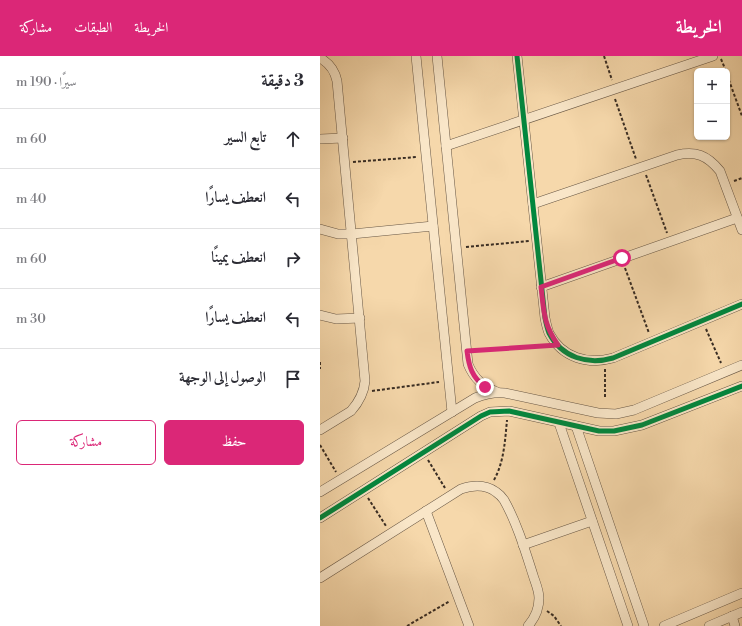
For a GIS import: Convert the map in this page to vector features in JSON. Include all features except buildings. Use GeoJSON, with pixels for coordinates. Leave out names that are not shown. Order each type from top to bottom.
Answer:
{"type":"FeatureCollection","features":[{"type":"Feature","properties":{"kind":"street"},"geometry":{"type":"LineString","coordinates":[[416,56],[452,412]]}},
{"type":"Feature","properties":{"kind":"street"},"geometry":{"type":"LineString","coordinates":[[437,56],[468,364],[474,377],[485,387],[497,392],[513,394],[598,413],[616,414],[634,410],[742,364]]}},
{"type":"Feature","properties":{"kind":"street"},"geometry":{"type":"LineString","coordinates":[[518,56],[544,318],[549,332],[558,345],[579,359],[592,361],[605,360],[742,304]]}},
{"type":"Feature","properties":{"kind":"street"},"geometry":{"type":"LineString","coordinates":[[446,146],[713,56]]}},
{"type":"Feature","properties":{"kind":"street"},"geometry":{"type":"LineString","coordinates":[[320,58],[329,64],[336,76],[365,376],[363,392],[351,411],[320,430]]}},
{"type":"Feature","properties":{"kind":"street"},"geometry":{"type":"LineString","coordinates":[[320,139],[343,138]]}},
{"type":"Feature","properties":{"kind":"street"},"geometry":{"type":"LineString","coordinates":[[533,204],[686,153],[696,154],[706,157],[720,170],[742,230]]}},
{"type":"Feature","properties":{"kind":"street"},"geometry":{"type":"LineString","coordinates":[[541,287],[737,218]]}},
{"type":"Feature","properties":{"kind":"street"},"geometry":{"type":"LineString","coordinates":[[320,229],[338,234],[352,234],[433,226]]}},
{"type":"Feature","properties":{"kind":"street"},"geometry":{"type":"LineString","coordinates":[[320,315],[336,319],[360,318]]}},
{"type":"Feature","properties":{"kind":"street"},"geometry":{"type":"LineString","coordinates":[[320,518],[481,416],[490,412],[509,411],[600,431],[628,429],[742,386]]}},
{"type":"Feature","properties":{"kind":"street"},"geometry":{"type":"LineString","coordinates":[[320,492],[475,398],[497,392]]}},
{"type":"Feature","properties":{"kind":"street"},"geometry":{"type":"LineString","coordinates":[[559,423],[628,626]]}},
{"type":"Feature","properties":{"kind":"street"},"geometry":{"type":"LineString","coordinates":[[576,426],[644,626]]}},
{"type":"Feature","properties":{"kind":"street"},"geometry":{"type":"LineString","coordinates":[[320,578],[461,489],[480,485],[498,492],[504,500],[523,546],[539,597],[535,617],[528,626]]}},
{"type":"Feature","properties":{"kind":"street"},"geometry":{"type":"LineString","coordinates":[[426,511],[469,626]]}},
{"type":"Feature","properties":{"kind":"street"},"geometry":{"type":"LineString","coordinates":[[523,546],[592,521]]}},
{"type":"Feature","properties":{"kind":"street"},"geometry":{"type":"LineString","coordinates":[[664,626],[742,593]]}},
{"type":"Feature","properties":{"kind":"street"},"geometry":{"type":"LineString","coordinates":[[709,626],[742,612]]}},
{"type":"Feature","properties":{"kind":"street"},"geometry":{"type":"LineString","coordinates":[[732,616],[735,626]]}},
{"type":"Feature","properties":{"kind":"path"},"geometry":{"type":"LineString","coordinates":[[604,56],[613,90],[670,241]]}},
{"type":"Feature","properties":{"kind":"path"},"geometry":{"type":"LineString","coordinates":[[720,56],[725,68]]}},
{"type":"Feature","properties":{"kind":"path"},"geometry":{"type":"LineString","coordinates":[[730,83],[742,116]]}},
{"type":"Feature","properties":{"kind":"path"},"geometry":{"type":"LineString","coordinates":[[345,163],[426,156]]}},
{"type":"Feature","properties":{"kind":"path"},"geometry":{"type":"LineString","coordinates":[[456,248],[536,240]]}},
{"type":"Feature","properties":{"kind":"path"},"geometry":{"type":"LineString","coordinates":[[622,258],[652,342]]}},
{"type":"Feature","properties":{"kind":"path"},"geometry":{"type":"LineString","coordinates":[[703,320],[725,372]]}},
{"type":"Feature","properties":{"kind":"path"},"geometry":{"type":"LineString","coordinates":[[467,351],[558,345]]}},
{"type":"Feature","properties":{"kind":"path"},"geometry":{"type":"LineString","coordinates":[[605,360],[605,397]]}},
{"type":"Feature","properties":{"kind":"path"},"geometry":{"type":"LineString","coordinates":[[320,362],[320,369]]}},
{"type":"Feature","properties":{"kind":"path"},"geometry":{"type":"LineString","coordinates":[[363,392],[449,381]]}},
{"type":"Feature","properties":{"kind":"path"},"geometry":{"type":"LineString","coordinates":[[489,488],[501,466],[509,411]]}},
{"type":"Feature","properties":{"kind":"path"},"geometry":{"type":"LineString","coordinates":[[320,445],[340,480]]}},
{"type":"Feature","properties":{"kind":"path"},"geometry":{"type":"LineString","coordinates":[[423,453],[450,496]]}},
{"type":"Feature","properties":{"kind":"path"},"geometry":{"type":"LineString","coordinates":[[363,491],[390,534]]}},
{"type":"Feature","properties":{"kind":"path"},"geometry":{"type":"LineString","coordinates":[[407,626],[458,596]]}},
{"type":"Feature","properties":{"kind":"path"},"geometry":{"type":"LineString","coordinates":[[538,608],[550,612],[561,626]]}},
{"type":"Feature","properties":{"kind":"cycle path"},"geometry":{"type":"LineString","coordinates":[[517,56],[545,318],[549,333],[554,342],[568,354],[576,358],[594,361],[604,360],[613,358],[742,304]]}},
{"type":"Feature","properties":{"kind":"cycle path"},"geometry":{"type":"LineString","coordinates":[[320,518],[481,416],[490,412],[509,411],[599,431],[614,431],[642,425],[742,386]]}},
{"type":"Feature","properties":{"kind":"route"},"geometry":{"type":"LineString","coordinates":[[485,387],[474,377],[471,371],[468,364],[467,351],[558,345],[549,332],[544,318],[541,287],[622,258]]}}]}
